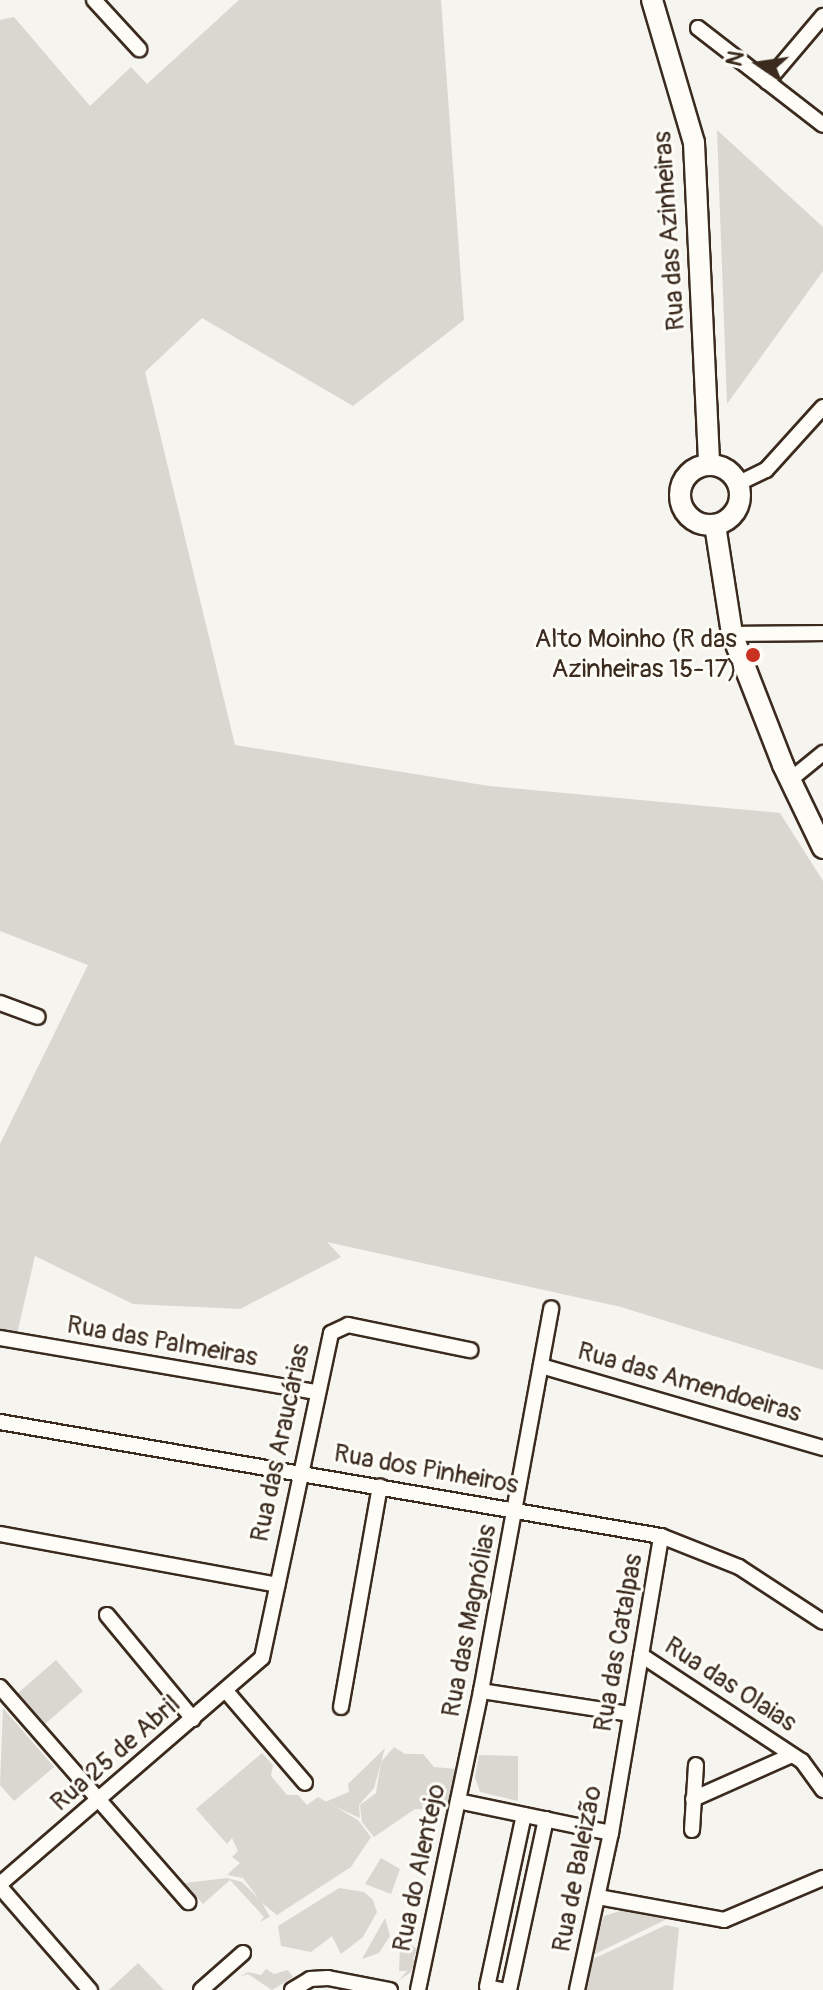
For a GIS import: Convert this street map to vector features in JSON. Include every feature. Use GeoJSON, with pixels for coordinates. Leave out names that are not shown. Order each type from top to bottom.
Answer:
{"type":"FeatureCollection","features":[{"type":"Feature","properties":{"kind":"street"},"geometry":{"type":"LineString","coordinates":[[94,0],[139,49]]}},
{"type":"Feature","properties":{"kind":"street","name":"Rua das Azinheiras"},"geometry":{"type":"LineString","coordinates":[[652,0],[694,143],[709,464]]}},
{"type":"Feature","properties":{"kind":"street"},"geometry":{"type":"LineString","coordinates":[[767,82],[823,16]]}},
{"type":"Feature","properties":{"kind":"street"},"geometry":{"type":"LineString","coordinates":[[698,28],[823,125]]}},
{"type":"Feature","properties":{"kind":"street"},"geometry":{"type":"LineString","coordinates":[[739,483],[766,470],[823,407]]}},
{"type":"Feature","properties":{"kind":"street"},"geometry":{"type":"LineString","coordinates":[[709,464],[727,469],[739,483],[734,514],[715,525],[686,513],[680,493],[689,473],[709,464]]}},
{"type":"Feature","properties":{"kind":"street"},"geometry":{"type":"LineString","coordinates":[[715,525],[732,634],[790,780],[823,848]]}},
{"type":"Feature","properties":{"kind":"street"},"geometry":{"type":"LineString","coordinates":[[732,634],[823,633]]}},
{"type":"Feature","properties":{"kind":"street"},"geometry":{"type":"LineString","coordinates":[[790,780],[823,753]]}},
{"type":"Feature","properties":{"kind":"street"},"geometry":{"type":"LineString","coordinates":[[0,1004],[38,1017]]}},
{"type":"Feature","properties":{"kind":"street","name":"Rua das Magnólias"},"geometry":{"type":"LineString","coordinates":[[468,1755],[516,1510],[551,1308]]}},
{"type":"Feature","properties":{"kind":"street","name":"Rua das Araucárias"},"geometry":{"type":"LineString","coordinates":[[262,1658],[328,1336],[345,1325],[470,1350]]}},
{"type":"Feature","properties":{"kind":"street","name":"Rua das Palmeiras"},"geometry":{"type":"LineString","coordinates":[[0,1338],[315,1392]]}},
{"type":"Feature","properties":{"kind":"street","name":"Rua das Amendoeiras"},"geometry":{"type":"LineString","coordinates":[[541,1366],[823,1448]]}},
{"type":"Feature","properties":{"kind":"street","name":"Rua dos Pinheiros"},"geometry":{"type":"LineString","coordinates":[[0,1422],[661,1536],[739,1567],[823,1622]]}},
{"type":"Feature","properties":{"kind":"street"},"geometry":{"type":"LineString","coordinates":[[341,1707],[380,1486]]}},
{"type":"Feature","properties":{"kind":"street"},"geometry":{"type":"LineString","coordinates":[[0,1534],[277,1585]]}},
{"type":"Feature","properties":{"kind":"street","name":"Rua das Catalpas"},"geometry":{"type":"LineString","coordinates":[[624,1757],[661,1536]]}},
{"type":"Feature","properties":{"kind":"street"},"geometry":{"type":"LineString","coordinates":[[107,1615],[193,1719]]}},
{"type":"Feature","properties":{"kind":"street","name":"Rua das Olaias"},"geometry":{"type":"LineString","coordinates":[[641,1655],[811,1768],[823,1790]]}},
{"type":"Feature","properties":{"kind":"street","name":"Rua 25 de Abril"},"geometry":{"type":"LineString","coordinates":[[0,1886],[262,1658]]}},
{"type":"Feature","properties":{"kind":"street"},"geometry":{"type":"LineString","coordinates":[[0,1687],[97,1802],[188,1902]]}},
{"type":"Feature","properties":{"kind":"street"},"geometry":{"type":"LineString","coordinates":[[226,1691],[305,1783]]}},
{"type":"Feature","properties":{"kind":"street"},"geometry":{"type":"LineString","coordinates":[[481,1691],[630,1714]]}},
{"type":"Feature","properties":{"kind":"street","name":"Rua do Alentejo"},"geometry":{"type":"LineString","coordinates":[[418,1990],[468,1755]]}},
{"type":"Feature","properties":{"kind":"street"},"geometry":{"type":"LineString","coordinates":[[693,1799],[792,1755]]}},
{"type":"Feature","properties":{"kind":"street","name":"Rua de Baleizão"},"geometry":{"type":"LineString","coordinates":[[577,1990],[624,1757]]}},
{"type":"Feature","properties":{"kind":"street"},"geometry":{"type":"LineString","coordinates":[[692,1830],[696,1765]]}},
{"type":"Feature","properties":{"kind":"street"},"geometry":{"type":"LineString","coordinates":[[458,1801],[611,1833]]}},
{"type":"Feature","properties":{"kind":"street"},"geometry":{"type":"LineString","coordinates":[[502,1990],[487,1987],[524,1815]]}},
{"type":"Feature","properties":{"kind":"street"},"geometry":{"type":"LineString","coordinates":[[509,1990],[546,1819]]}},
{"type":"Feature","properties":{"kind":"street"},"geometry":{"type":"LineString","coordinates":[[598,1897],[715,1921],[823,1878]]}},
{"type":"Feature","properties":{"kind":"street"},"geometry":{"type":"LineString","coordinates":[[0,1886],[90,1990]]}},
{"type":"Feature","properties":{"kind":"street"},"geometry":{"type":"LineString","coordinates":[[201,1990],[243,1953]]}},
{"type":"Feature","properties":{"kind":"street"},"geometry":{"type":"LineString","coordinates":[[292,1990],[310,1979],[328,1978],[390,1990]]}},
{"type":"Feature","properties":{"kind":"shaded area"},"geometry":{"type":"Polygon","coordinates":[[[239,0],[441,0],[464,320],[353,406],[202,318],[145,372],[235,745],[489,786],[780,813],[823,881],[823,1370],[621,1307],[327,1242],[341,1257],[240,1309],[133,1304],[35,1256],[17,1334],[0,1330],[0,1144],[88,965],[0,931],[0,20],[14,17],[90,106],[131,67],[147,84],[239,0]]]}},
{"type":"Feature","properties":{"kind":"shaded area"},"geometry":{"type":"Polygon","coordinates":[[[717,130],[823,227],[823,271],[727,404],[717,130]]]}},
{"type":"Feature","properties":{"kind":"shaded area"},"geometry":{"type":"Polygon","coordinates":[[[56,1660],[83,1691],[44,1724],[18,1693],[56,1660]]]}},
{"type":"Feature","properties":{"kind":"shaded area"},"geometry":{"type":"Polygon","coordinates":[[[3,1708],[54,1767],[14,1801],[0,1785],[3,1708]]]}},
{"type":"Feature","properties":{"kind":"shaded area"},"geometry":{"type":"Polygon","coordinates":[[[394,1747],[405,1754],[423,1754],[434,1767],[457,1769],[450,1802],[440,1810],[415,1809],[374,1837],[362,1822],[360,1805],[376,1793],[381,1762],[394,1747]]]}},
{"type":"Feature","properties":{"kind":"shaded area"},"geometry":{"type":"Polygon","coordinates":[[[385,1748],[374,1788],[359,1805],[360,1818],[325,1802],[349,1792],[348,1784],[385,1748]]]}},
{"type":"Feature","properties":{"kind":"shaded area"},"geometry":{"type":"Polygon","coordinates":[[[262,1753],[273,1765],[271,1776],[287,1795],[298,1795],[307,1805],[318,1797],[358,1820],[371,1837],[351,1867],[277,1915],[262,1903],[270,1917],[260,1922],[264,1917],[230,1880],[203,1904],[185,1883],[227,1878],[242,1882],[259,1899],[243,1878],[227,1875],[240,1863],[232,1857],[238,1851],[232,1838],[227,1844],[196,1809],[262,1753]]]}},
{"type":"Feature","properties":{"kind":"shaded area"},"geometry":{"type":"Polygon","coordinates":[[[479,1755],[518,1756],[518,1801],[480,1792],[475,1777],[479,1755]]]}},
{"type":"Feature","properties":{"kind":"shaded area"},"geometry":{"type":"Polygon","coordinates":[[[381,1858],[400,1869],[391,1894],[365,1884],[381,1858]]]}},
{"type":"Feature","properties":{"kind":"shaded area"},"geometry":{"type":"Polygon","coordinates":[[[339,1888],[364,1892],[373,1900],[377,1912],[363,1937],[341,1954],[332,1936],[311,1952],[281,1946],[278,1926],[339,1888]]]}},
{"type":"Feature","properties":{"kind":"shaded area"},"geometry":{"type":"Polygon","coordinates":[[[624,1910],[667,1919],[591,1956],[604,1916],[624,1910]]]}},
{"type":"Feature","properties":{"kind":"shaded area"},"geometry":{"type":"Polygon","coordinates":[[[385,1918],[390,1936],[379,1953],[362,1959],[385,1918]]]}},
{"type":"Feature","properties":{"kind":"shaded area"},"geometry":{"type":"Polygon","coordinates":[[[666,1925],[679,1928],[673,1990],[584,1990],[593,1959],[666,1925]]]}},
{"type":"Feature","properties":{"kind":"shaded area"},"geometry":{"type":"Polygon","coordinates":[[[407,1942],[417,1949],[413,1959],[417,1960],[410,1973],[399,1980],[407,1971],[399,1971],[400,1949],[407,1942]]]}},
{"type":"Feature","properties":{"kind":"shaded area"},"geometry":{"type":"Polygon","coordinates":[[[138,1963],[164,1990],[109,1990],[138,1963]]]}},
{"type":"Feature","properties":{"kind":"shaded area"},"geometry":{"type":"Polygon","coordinates":[[[266,1969],[274,1974],[288,1970],[293,1977],[272,1990],[248,1974],[239,1977],[248,1972],[261,1975],[266,1969]]]}},
{"type":"Feature","properties":{"kind":"place","name":"Alto Moinho (R das Azinheiras 15-17)"},"geometry":{"type":"Point","coordinates":[753,655]}}]}
